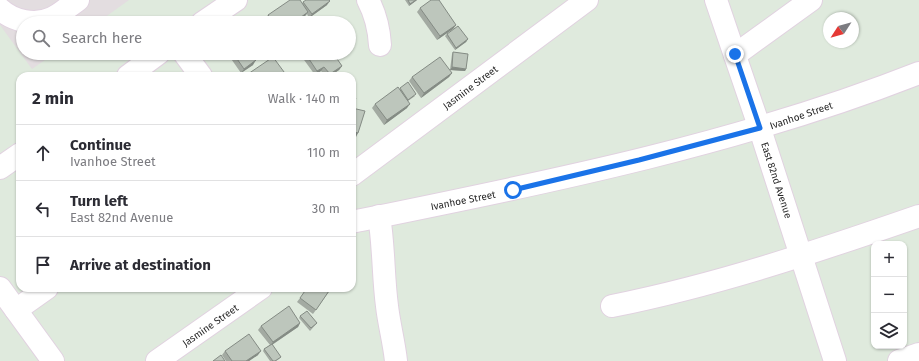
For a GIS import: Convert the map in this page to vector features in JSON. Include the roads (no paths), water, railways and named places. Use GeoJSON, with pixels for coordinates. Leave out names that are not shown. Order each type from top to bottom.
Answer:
{"type":"FeatureCollection","features":[{"type":"Feature","properties":{"kind":"street"},"geometry":{"type":"LineString","coordinates":[[55,16],[78,0]]}},
{"type":"Feature","properties":{"kind":"street"},"geometry":{"type":"LineString","coordinates":[[212,16],[236,0]]}},
{"type":"Feature","properties":{"kind":"street"},"geometry":{"type":"LineString","coordinates":[[368,0],[374,11],[379,28],[380,45]]}},
{"type":"Feature","properties":{"kind":"street","name":"Jasmine Street"},"geometry":{"type":"LineString","coordinates":[[356,172],[587,0]]}},
{"type":"Feature","properties":{"kind":"street","name":"East 82nd Avenue"},"geometry":{"type":"LineString","coordinates":[[716,0],[760,128],[835,361]]}},
{"type":"Feature","properties":{"kind":"street"},"geometry":{"type":"LineString","coordinates":[[735,54],[811,0]]}},
{"type":"Feature","properties":{"kind":"street"},"geometry":{"type":"LineString","coordinates":[[0,9],[6,14],[16,18]]}},
{"type":"Feature","properties":{"kind":"street"},"geometry":{"type":"LineString","coordinates":[[134,72],[150,60]]}},
{"type":"Feature","properties":{"kind":"street"},"geometry":{"type":"LineString","coordinates":[[189,60],[198,72]]}},
{"type":"Feature","properties":{"kind":"street","name":"Ivanhoe Street"},"geometry":{"type":"LineString","coordinates":[[356,221],[513,190],[639,160],[760,128],[915,74]]}},
{"type":"Feature","properties":{"kind":"street"},"geometry":{"type":"LineString","coordinates":[[0,168],[16,157]]}},
{"type":"Feature","properties":{"kind":"street"},"geometry":{"type":"LineString","coordinates":[[379,216],[383,238],[382,253],[387,307],[393,331],[396,361]]}},
{"type":"Feature","properties":{"kind":"street"},"geometry":{"type":"LineString","coordinates":[[612,306],[672,294],[801,257],[919,216]]}},
{"type":"Feature","properties":{"kind":"street"},"geometry":{"type":"LineString","coordinates":[[0,288],[53,361]]}},
{"type":"Feature","properties":{"kind":"street"},"geometry":{"type":"LineString","coordinates":[[16,310],[41,292]]}},
{"type":"Feature","properties":{"kind":"street","name":"Jasmine Street"},"geometry":{"type":"LineString","coordinates":[[157,361],[255,292]]}},
{"type":"Feature","properties":{"kind":"street"},"geometry":{"type":"LineString","coordinates":[[899,361],[919,354]]}}]}
